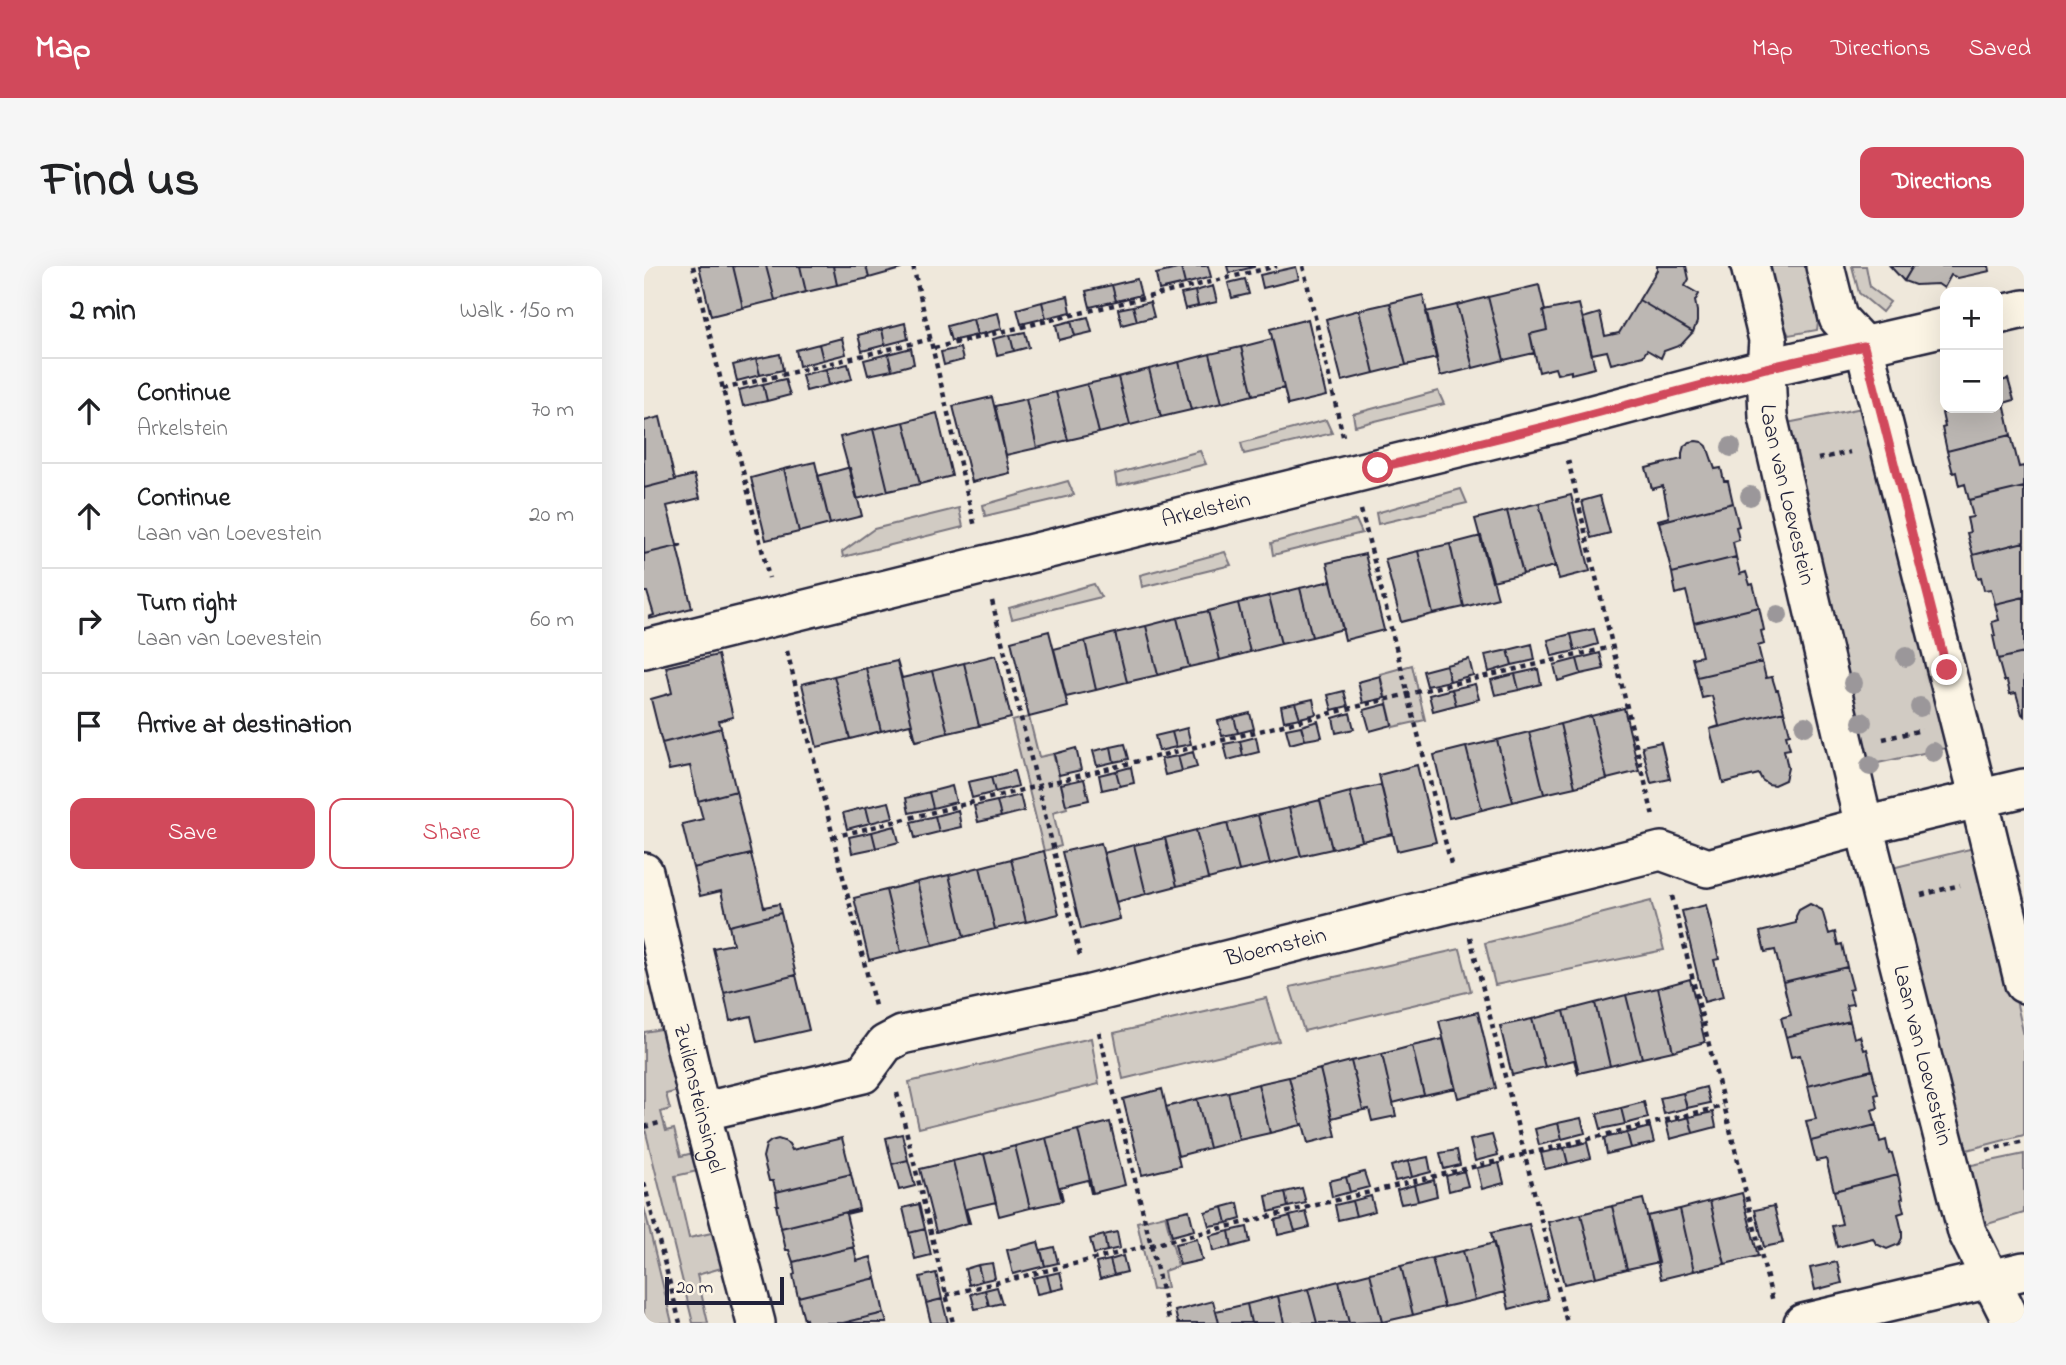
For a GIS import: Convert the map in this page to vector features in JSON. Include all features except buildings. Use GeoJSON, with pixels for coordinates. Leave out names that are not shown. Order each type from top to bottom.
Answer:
{"type":"FeatureCollection","features":[{"type":"Feature","properties":{"kind":"street","name":"Laan van Loevestein"},"geometry":{"type":"LineString","coordinates":[[1750,266],[1768,340],[1768,417],[1864,826],[1967,1232],[2008,1276],[2007,1312],[2010,1323]]}},
{"type":"Feature","properties":{"kind":"street"},"geometry":{"type":"LineString","coordinates":[[1825,266],[1838,318],[1864,346],[2024,984]]}},
{"type":"Feature","properties":{"kind":"street"},"geometry":{"type":"LineString","coordinates":[[2003,314],[2024,309]]}},
{"type":"Feature","properties":{"kind":"street"},"geometry":{"type":"LineString","coordinates":[[1766,368],[1940,328]]}},
{"type":"Feature","properties":{"kind":"street","name":"Arkelstein"},"geometry":{"type":"LineString","coordinates":[[644,649],[1352,475],[1766,368]]}},
{"type":"Feature","properties":{"kind":"street"},"geometry":{"type":"LineString","coordinates":[[1864,826],[2024,788]]}},
{"type":"Feature","properties":{"kind":"street","name":"Bloemstein"},"geometry":{"type":"LineString","coordinates":[[885,1044],[902,1035],[1090,994],[1661,851],[1708,868],[1864,826]]}},
{"type":"Feature","properties":{"kind":"street","name":"Zuilensteinsingel"},"geometry":{"type":"LineString","coordinates":[[644,872],[701,1112],[756,1323]]}},
{"type":"Feature","properties":{"kind":"street"},"geometry":{"type":"LineString","coordinates":[[701,1112],[863,1074],[885,1044]]}},
{"type":"Feature","properties":{"kind":"street"},"geometry":{"type":"LineString","coordinates":[[1803,1323],[2008,1276]]}},
{"type":"Feature","properties":{"kind":"path"},"geometry":{"type":"LineString","coordinates":[[693,266],[953,1323]]}},
{"type":"Feature","properties":{"kind":"path"},"geometry":{"type":"LineString","coordinates":[[913,266],[1170,1323]]}},
{"type":"Feature","properties":{"kind":"path"},"geometry":{"type":"LineString","coordinates":[[933,348],[1277,266]]}},
{"type":"Feature","properties":{"kind":"path"},"geometry":{"type":"LineString","coordinates":[[1303,266],[1352,475],[1567,1323]]}},
{"type":"Feature","properties":{"kind":"path"},"geometry":{"type":"LineString","coordinates":[[723,389],[931,339]]}},
{"type":"Feature","properties":{"kind":"path"},"geometry":{"type":"LineString","coordinates":[[1816,460],[1855,450]]}},
{"type":"Feature","properties":{"kind":"path"},"geometry":{"type":"LineString","coordinates":[[833,837],[1408,694],[1612,647]]}},
{"type":"Feature","properties":{"kind":"path"},"geometry":{"type":"LineString","coordinates":[[1882,740],[1930,728]]}},
{"type":"Feature","properties":{"kind":"path"},"geometry":{"type":"LineString","coordinates":[[1914,897],[1962,885]]}},
{"type":"Feature","properties":{"kind":"path"},"geometry":{"type":"LineString","coordinates":[[946,1295],[1724,1106]]}},
{"type":"Feature","properties":{"kind":"path"},"geometry":{"type":"LineString","coordinates":[[1985,1150],[2024,1141]]}},
{"type":"Feature","properties":{"kind":"path"},"geometry":{"type":"LineString","coordinates":[[644,1183],[680,1323]]}},
{"type":"Feature","properties":{"kind":"shaded area"},"geometry":{"type":"Polygon","coordinates":[[[1766,266],[1810,266],[1820,309],[1817,330],[1789,335],[1780,320],[1766,266]]]}},
{"type":"Feature","properties":{"kind":"shaded area"},"geometry":{"type":"Polygon","coordinates":[[[1852,266],[1866,266],[1870,287],[1890,302],[1882,312],[1859,293],[1852,266]]]}},
{"type":"Feature","properties":{"kind":"shaded area"},"geometry":{"type":"Polygon","coordinates":[[[1438,391],[1444,404],[1355,426],[1353,414],[1438,391]]]}},
{"type":"Feature","properties":{"kind":"shaded area"},"geometry":{"type":"Polygon","coordinates":[[[1867,407],[1946,748],[1869,765],[1787,423],[1867,407]]]}},
{"type":"Feature","properties":{"kind":"shaded area"},"geometry":{"type":"Polygon","coordinates":[[[1326,420],[1332,433],[1244,454],[1241,443],[1326,420]]]}},
{"type":"Feature","properties":{"kind":"shaded area"},"geometry":{"type":"Polygon","coordinates":[[[1200,451],[1206,464],[1117,486],[1115,474],[1200,451]]]}},
{"type":"Feature","properties":{"kind":"shaded area"},"geometry":{"type":"Polygon","coordinates":[[[1068,481],[1074,495],[985,516],[983,505],[1068,481]]]}},
{"type":"Feature","properties":{"kind":"shaded area"},"geometry":{"type":"Polygon","coordinates":[[[1461,489],[1467,503],[1378,524],[1376,513],[1461,489]]]}},
{"type":"Feature","properties":{"kind":"shaded area"},"geometry":{"type":"Polygon","coordinates":[[[959,508],[963,527],[843,557],[842,552],[874,529],[959,508]]]}},
{"type":"Feature","properties":{"kind":"shaded area"},"geometry":{"type":"Polygon","coordinates":[[[1356,520],[1362,533],[1273,555],[1271,543],[1356,520]]]}},
{"type":"Feature","properties":{"kind":"shaded area"},"geometry":{"type":"Polygon","coordinates":[[[1225,552],[1231,565],[1142,587],[1140,575],[1225,552]]]}},
{"type":"Feature","properties":{"kind":"shaded area"},"geometry":{"type":"Polygon","coordinates":[[[1094,584],[1101,597],[1012,619],[1009,608],[1094,584]]]}},
{"type":"Feature","properties":{"kind":"shaded area"},"geometry":{"type":"Polygon","coordinates":[[[1412,665],[1425,720],[1393,727],[1380,674],[1412,665]]]}},
{"type":"Feature","properties":{"kind":"shaded area"},"geometry":{"type":"Polygon","coordinates":[[[1029,717],[1039,757],[1053,754],[1067,808],[1053,812],[1061,846],[1044,851],[1012,721],[1029,717]]]}},
{"type":"Feature","properties":{"kind":"shaded area"},"geometry":{"type":"Polygon","coordinates":[[[1982,846],[2024,1036],[2024,1135],[1963,1151],[1892,868],[1982,846]]]}},
{"type":"Feature","properties":{"kind":"shaded area"},"geometry":{"type":"Polygon","coordinates":[[[1651,901],[1664,950],[1495,985],[1485,943],[1651,901]]]}},
{"type":"Feature","properties":{"kind":"shaded area"},"geometry":{"type":"Polygon","coordinates":[[[1460,949],[1471,991],[1304,1031],[1290,987],[1460,949]]]}},
{"type":"Feature","properties":{"kind":"shaded area"},"geometry":{"type":"Polygon","coordinates":[[[1266,998],[1279,1041],[1123,1079],[1114,1033],[1266,998]]]}},
{"type":"Feature","properties":{"kind":"shaded area"},"geometry":{"type":"Polygon","coordinates":[[[667,1028],[682,1090],[666,1094],[670,1109],[661,1112],[666,1131],[674,1129],[681,1156],[697,1152],[702,1170],[675,1176],[689,1238],[716,1232],[725,1267],[697,1275],[708,1323],[693,1323],[644,1125],[644,1032],[667,1028]]]}},
{"type":"Feature","properties":{"kind":"shaded area"},"geometry":{"type":"Polygon","coordinates":[[[1091,1038],[1099,1084],[919,1128],[909,1082],[1091,1038]]]}},
{"type":"Feature","properties":{"kind":"shaded area"},"geometry":{"type":"Polygon","coordinates":[[[2024,1154],[2024,1213],[1981,1226],[1967,1166],[2024,1154]]]}},
{"type":"Feature","properties":{"kind":"shaded area"},"geometry":{"type":"Polygon","coordinates":[[[644,1207],[672,1323],[644,1323],[644,1207]]]}},
{"type":"Feature","properties":{"kind":"shaded area"},"geometry":{"type":"Polygon","coordinates":[[[1165,1215],[1178,1266],[1164,1271],[1167,1288],[1152,1290],[1137,1222],[1165,1215]]]}},
{"type":"Feature","properties":{"kind":"route"},"geometry":{"type":"LineString","coordinates":[[1378,468],[1766,368],[1864,346],[1947,670]]}}]}
